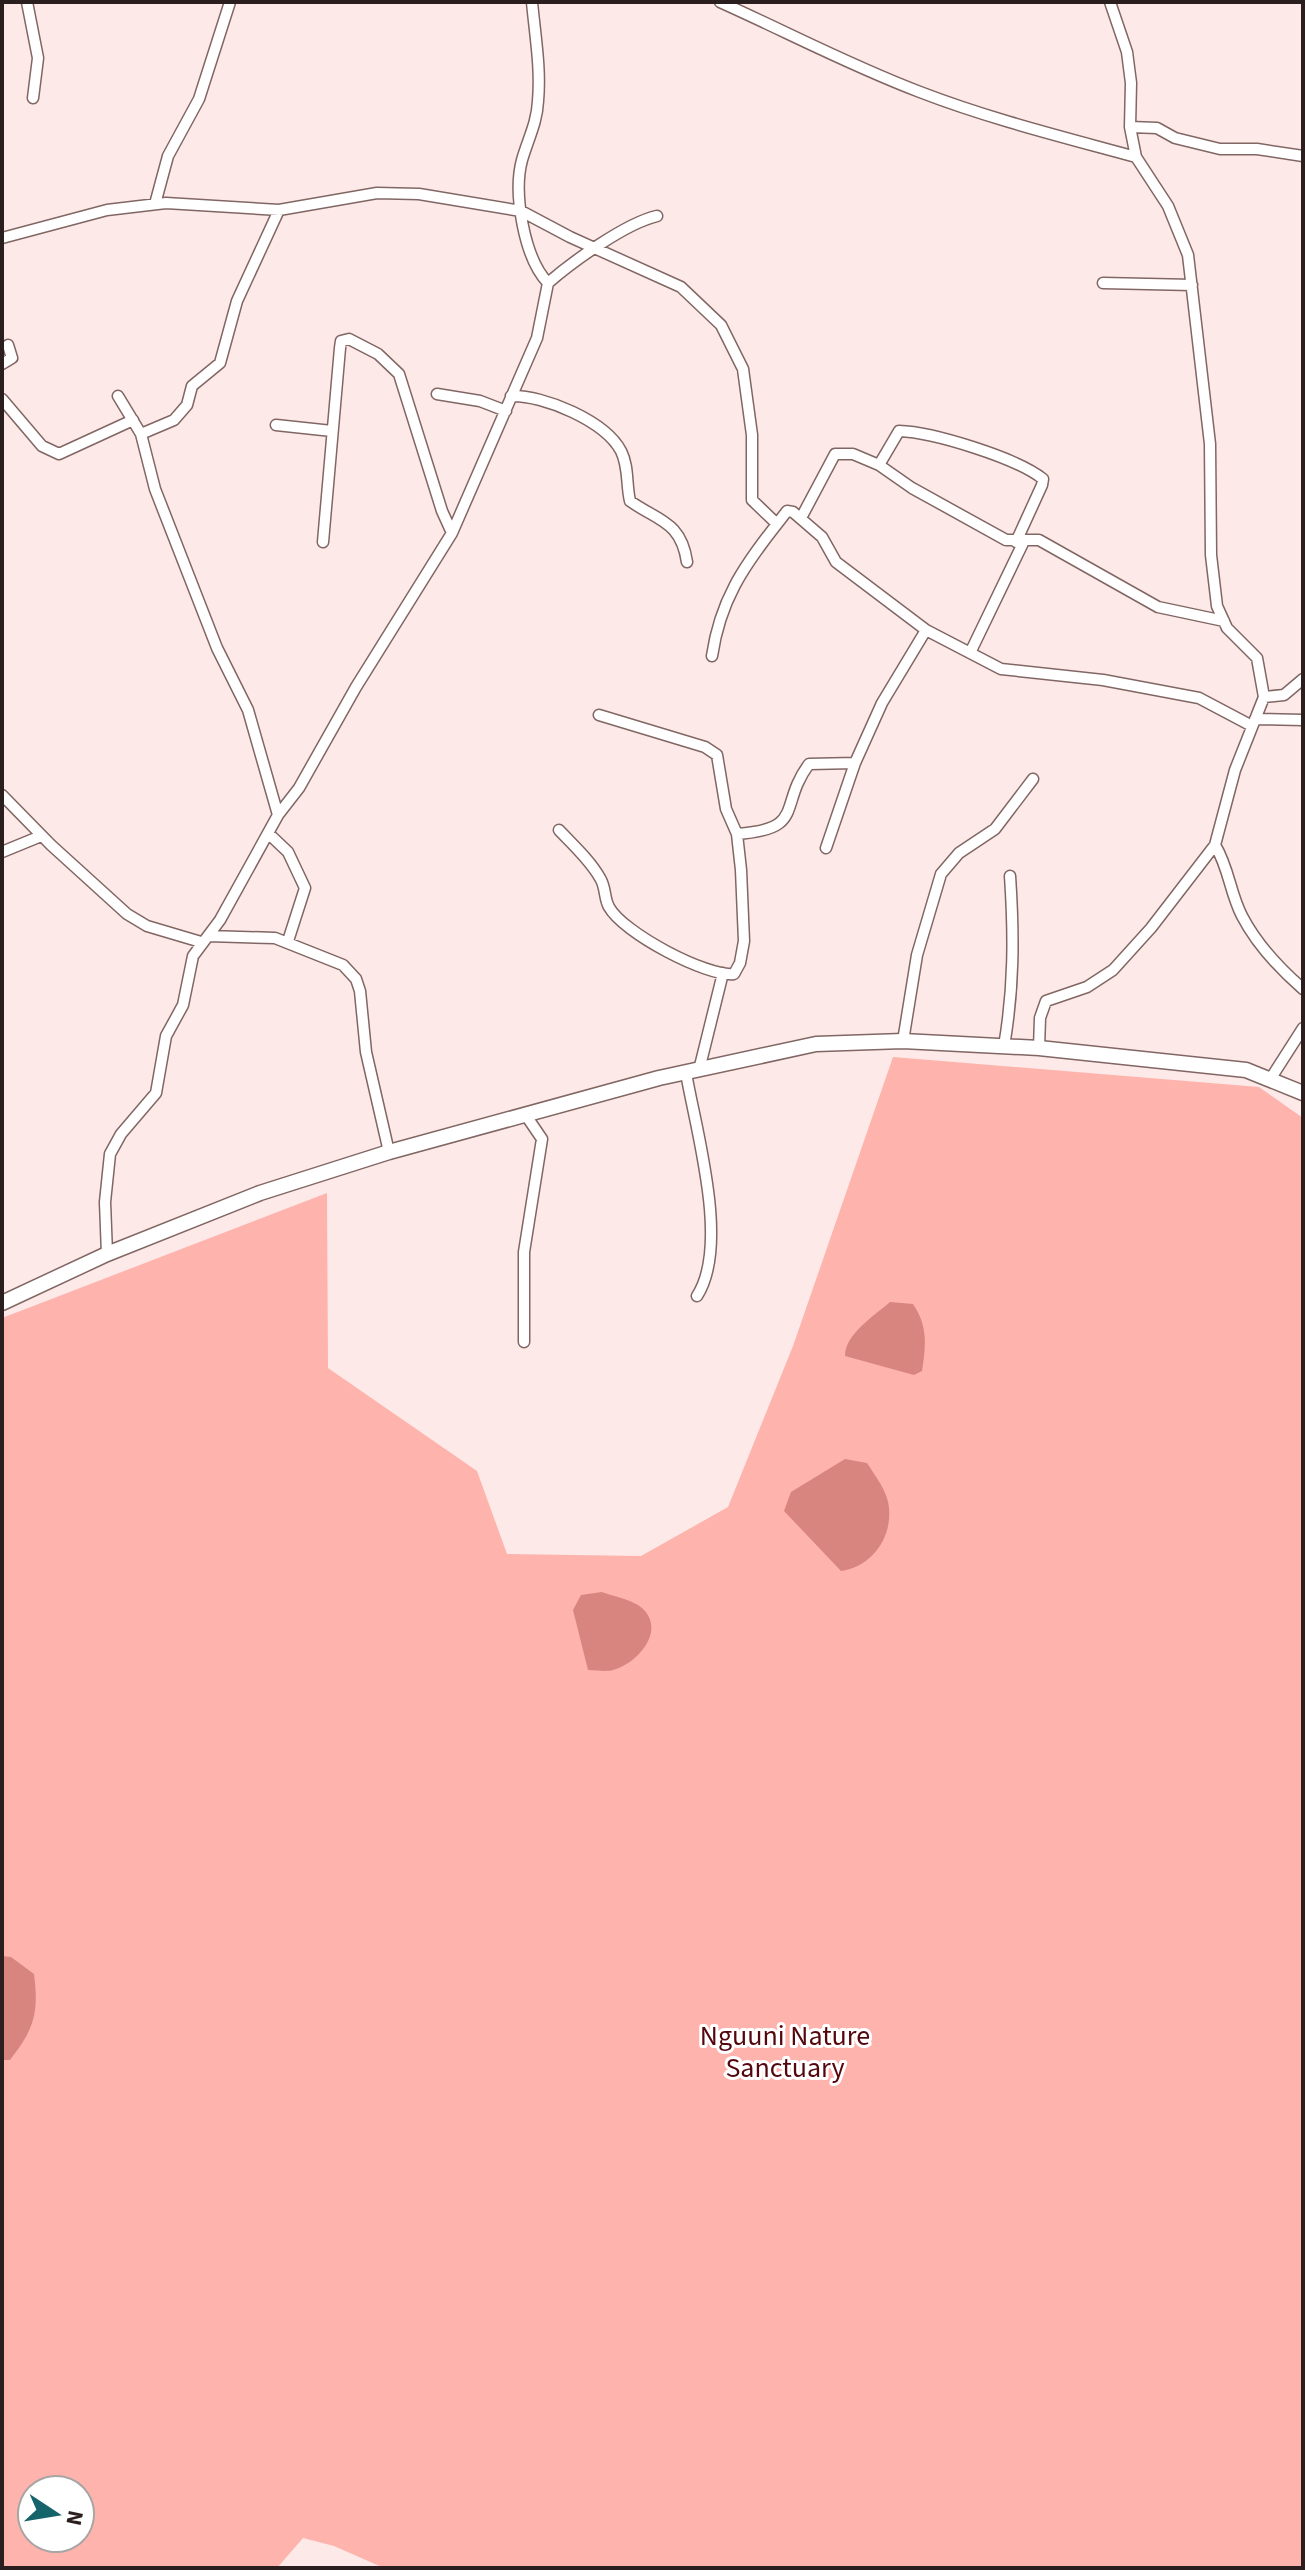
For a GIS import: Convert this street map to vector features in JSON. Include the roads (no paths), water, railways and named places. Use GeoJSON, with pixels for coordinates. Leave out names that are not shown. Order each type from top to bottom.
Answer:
{"type":"FeatureCollection","features":[{"type":"Feature","properties":{"kind":"main road"},"geometry":{"type":"LineString","coordinates":[[2,1303],[107,1254],[260,1193],[389,1152],[525,1114],[693,1071],[816,1044],[903,1041],[1039,1048],[1246,1070],[1303,1093]]}},
{"type":"Feature","properties":{"kind":"street"},"geometry":{"type":"LineString","coordinates":[[27,2],[38,58],[33,98]]}},
{"type":"Feature","properties":{"kind":"street"},"geometry":{"type":"LineString","coordinates":[[155,204],[168,156],[199,99],[230,2]]}},
{"type":"Feature","properties":{"kind":"street"},"geometry":{"type":"LineString","coordinates":[[532,2],[539,66],[538,101],[534,132],[522,160],[518,184],[533,261],[548,283]]}},
{"type":"Feature","properties":{"kind":"street"},"geometry":{"type":"LineString","coordinates":[[720,2],[838,59],[922,93],[1022,126],[1136,157]]}},
{"type":"Feature","properties":{"kind":"street"},"geometry":{"type":"LineString","coordinates":[[1039,1048],[1042,1008],[1046,1001],[1087,987],[1113,970],[1151,928],[1215,845],[1228,793],[1264,697],[1257,658],[1224,621],[1217,606],[1211,555],[1210,444],[1188,255],[1162,195],[1136,157],[1130,127],[1131,83],[1127,52],[1110,2]]}},
{"type":"Feature","properties":{"kind":"street"},"geometry":{"type":"LineString","coordinates":[[1130,127],[1157,128],[1175,138],[1220,149],[1257,149],[1303,156]]}},
{"type":"Feature","properties":{"kind":"street"},"geometry":{"type":"LineString","coordinates":[[2,238],[107,210],[155,204],[218,204],[279,210],[377,193],[419,194],[521,211],[595,249],[681,287],[721,325],[743,369],[752,435],[752,500],[777,524]]}},
{"type":"Feature","properties":{"kind":"street"},"geometry":{"type":"LineString","coordinates":[[141,434],[174,420],[187,405],[192,386],[220,363],[237,301],[279,210]]}},
{"type":"Feature","properties":{"kind":"street"},"geometry":{"type":"LineString","coordinates":[[107,1254],[104,1225],[110,1154],[121,1134],[156,1093],[166,1036],[183,1005],[189,969],[278,815],[299,788],[356,687],[452,533],[537,338],[548,283],[595,249],[644,219],[657,216]]}},
{"type":"Feature","properties":{"kind":"street"},"geometry":{"type":"LineString","coordinates":[[1103,283],[1192,285]]}},
{"type":"Feature","properties":{"kind":"street"},"geometry":{"type":"LineString","coordinates":[[323,542],[340,348],[341,341],[349,339],[378,354],[399,374],[442,511],[452,533]]}},
{"type":"Feature","properties":{"kind":"street"},"geometry":{"type":"LineString","coordinates":[[2,364],[12,358],[8,345]]}},
{"type":"Feature","properties":{"kind":"street"},"geometry":{"type":"LineString","coordinates":[[437,394],[480,401],[506,411]]}},
{"type":"Feature","properties":{"kind":"street"},"geometry":{"type":"LineString","coordinates":[[118,396],[141,434],[155,489],[217,648],[256,733],[278,815]]}},
{"type":"Feature","properties":{"kind":"street"},"geometry":{"type":"LineString","coordinates":[[511,396],[529,396],[552,403],[612,440],[627,466],[630,501],[665,520],[681,540],[687,562]]}},
{"type":"Feature","properties":{"kind":"street"},"geometry":{"type":"LineString","coordinates":[[2,399],[42,446],[59,454],[133,420]]}},
{"type":"Feature","properties":{"kind":"street"},"geometry":{"type":"LineString","coordinates":[[276,425],[332,431]]}},
{"type":"Feature","properties":{"kind":"street"},"geometry":{"type":"LineString","coordinates":[[879,465],[899,431],[985,451],[1029,468],[1043,479],[1020,542],[970,653]]}},
{"type":"Feature","properties":{"kind":"street"},"geometry":{"type":"LineString","coordinates":[[801,518],[835,454],[853,454],[879,465],[924,495],[1020,542],[1039,540],[1158,607],[1224,621]]}},
{"type":"Feature","properties":{"kind":"street"},"geometry":{"type":"LineString","coordinates":[[712,656],[724,603],[742,570],[787,511],[801,518],[822,537],[836,562],[926,630],[1001,669],[1103,680],[1199,698],[1253,722],[1303,720]]}},
{"type":"Feature","properties":{"kind":"street"},"geometry":{"type":"LineString","coordinates":[[826,848],[855,763],[882,703],[926,630]]}},
{"type":"Feature","properties":{"kind":"street"},"geometry":{"type":"LineString","coordinates":[[1264,697],[1284,695],[1303,679]]}},
{"type":"Feature","properties":{"kind":"street"},"geometry":{"type":"LineString","coordinates":[[559,830],[602,880],[609,907],[618,917],[665,951],[723,973],[734,974],[738,969],[744,941],[737,834],[726,809],[717,755],[711,749],[599,715]]}},
{"type":"Feature","properties":{"kind":"street"},"geometry":{"type":"LineString","coordinates":[[737,834],[766,832],[780,825],[809,764],[855,763]]}},
{"type":"Feature","properties":{"kind":"street"},"geometry":{"type":"LineString","coordinates":[[903,1041],[917,955],[941,874],[959,853],[995,829],[1033,779]]}},
{"type":"Feature","properties":{"kind":"street"},"geometry":{"type":"LineString","coordinates":[[2,795],[41,836],[134,919],[204,939],[288,941],[343,965],[356,979],[366,1052],[389,1152]]}},
{"type":"Feature","properties":{"kind":"street"},"geometry":{"type":"LineString","coordinates":[[269,834],[288,852],[305,888],[288,941]]}},
{"type":"Feature","properties":{"kind":"street"},"geometry":{"type":"LineString","coordinates":[[2,852],[41,836]]}},
{"type":"Feature","properties":{"kind":"street"},"geometry":{"type":"LineString","coordinates":[[1215,845],[1226,864],[1243,917],[1285,972],[1303,989]]}},
{"type":"Feature","properties":{"kind":"street"},"geometry":{"type":"LineString","coordinates":[[1004,1046],[1013,996],[1015,948],[1010,876]]}},
{"type":"Feature","properties":{"kind":"street"},"geometry":{"type":"LineString","coordinates":[[697,1296],[709,1267],[711,1241],[693,1071],[723,973]]}},
{"type":"Feature","properties":{"kind":"street"},"geometry":{"type":"LineString","coordinates":[[1271,1078],[1303,1028]]}},
{"type":"Feature","properties":{"kind":"street"},"geometry":{"type":"LineString","coordinates":[[524,1342],[524,1252],[542,1139],[525,1114]]}},
{"type":"Feature","properties":{"kind":"park label","name":"Nguuni Nature Sanctuary"},"geometry":{"type":"Point","coordinates":[785,2051]}}]}
